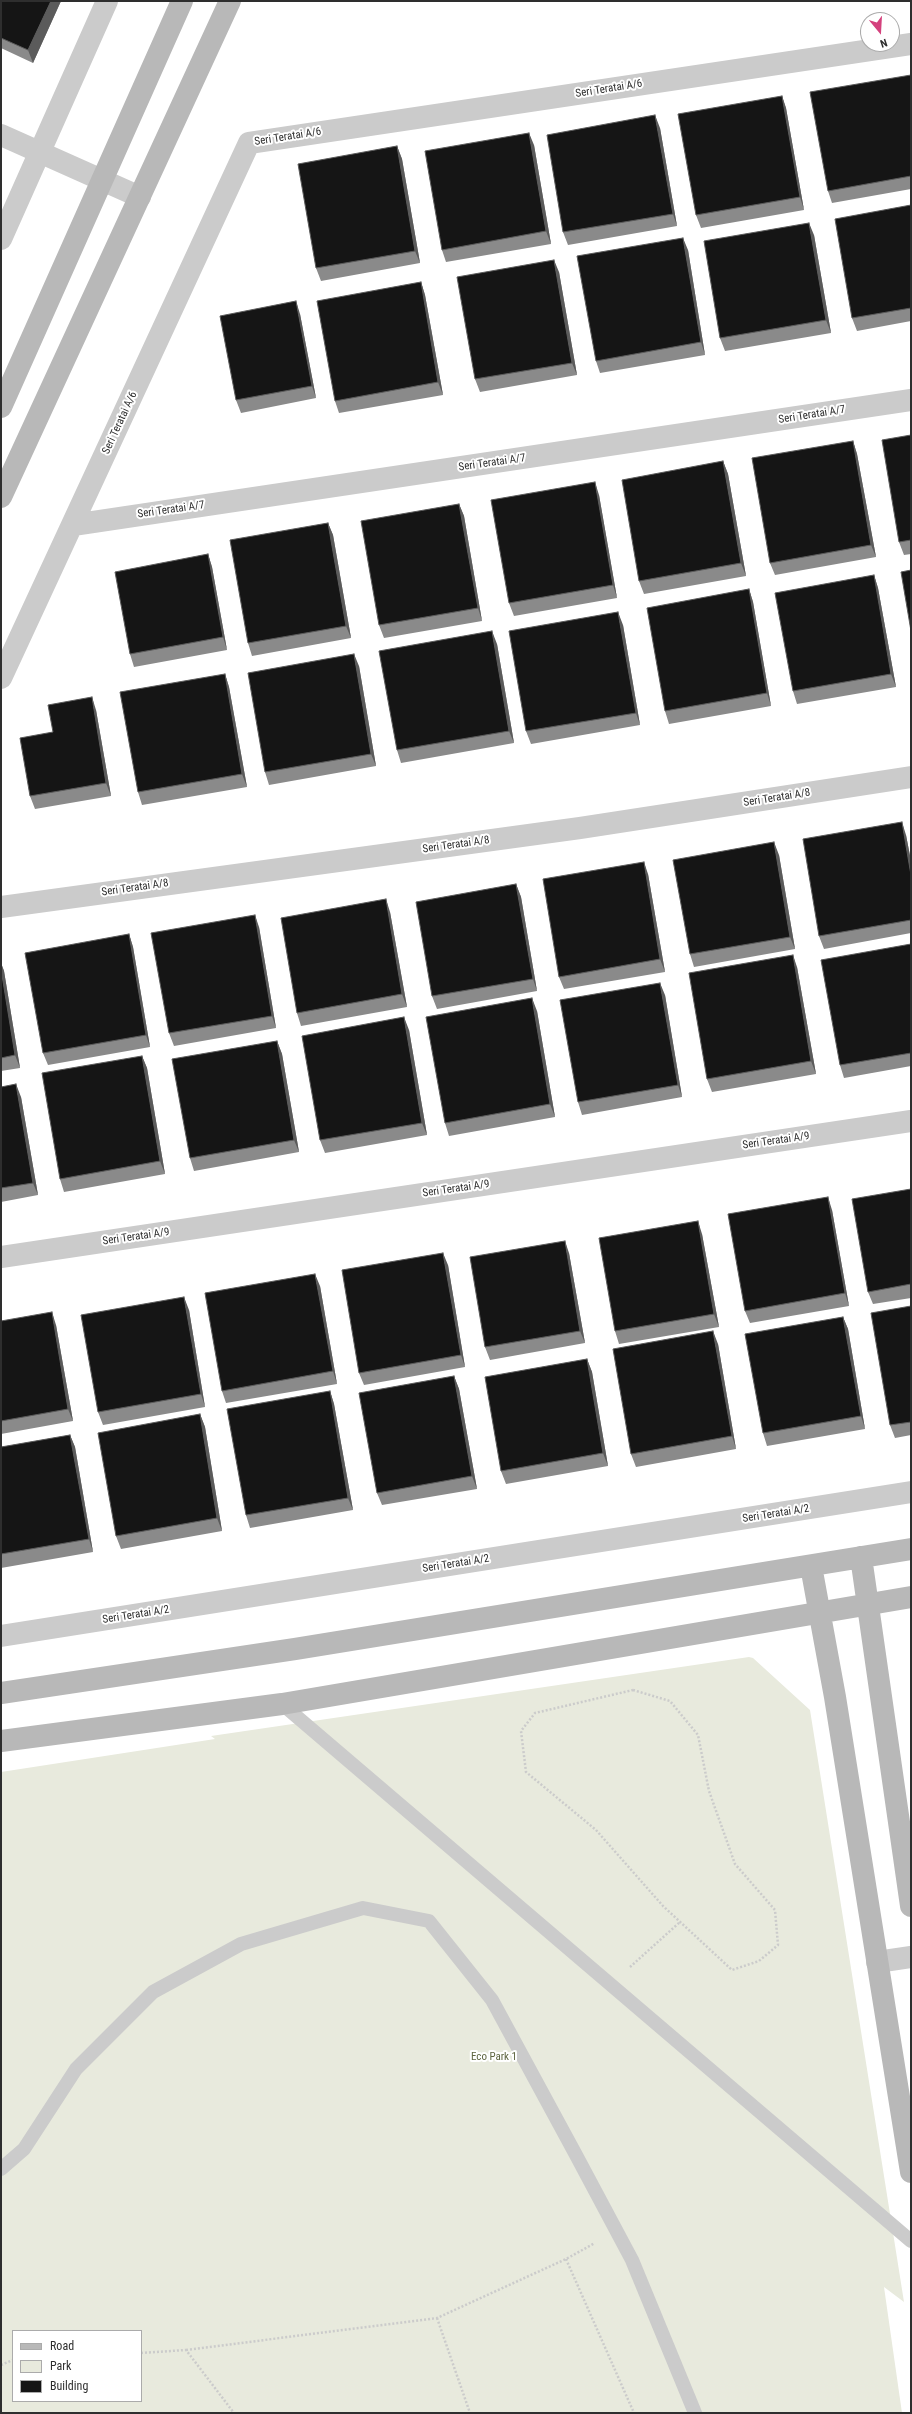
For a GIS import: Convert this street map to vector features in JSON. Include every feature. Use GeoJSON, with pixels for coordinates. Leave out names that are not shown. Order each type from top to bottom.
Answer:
{"type":"FeatureCollection","features":[{"type":"Feature","properties":{"kind":"street"},"geometry":{"type":"LineString","coordinates":[[1,239],[107,1]]}},
{"type":"Feature","properties":{"kind":"street"},"geometry":{"type":"LineString","coordinates":[[1,407],[182,1]]}},
{"type":"Feature","properties":{"kind":"street"},"geometry":{"type":"LineString","coordinates":[[1,497],[230,1]]}},
{"type":"Feature","properties":{"kind":"street","name":"Seri Teratai A/6"},"geometry":{"type":"LineString","coordinates":[[1,678],[249,143],[911,44]]}},
{"type":"Feature","properties":{"kind":"street"},"geometry":{"type":"LineString","coordinates":[[1,135],[140,198]]}},
{"type":"Feature","properties":{"kind":"street","name":"Seri Teratai A/7"},"geometry":{"type":"LineString","coordinates":[[73,525],[911,400]]}},
{"type":"Feature","properties":{"kind":"street","name":"Seri Teratai A/8"},"geometry":{"type":"LineString","coordinates":[[1,907],[580,828],[911,777]]}},
{"type":"Feature","properties":{"kind":"street","name":"Seri Teratai A/9"},"geometry":{"type":"LineString","coordinates":[[1,1257],[911,1121]]}},
{"type":"Feature","properties":{"kind":"street","name":"Seri Teratai A/2"},"geometry":{"type":"LineString","coordinates":[[1,1636],[911,1492]]}},
{"type":"Feature","properties":{"kind":"street"},"geometry":{"type":"LineString","coordinates":[[1,1694],[296,1650],[911,1549]]}},
{"type":"Feature","properties":{"kind":"street"},"geometry":{"type":"LineString","coordinates":[[861,1557],[911,1906]]}},
{"type":"Feature","properties":{"kind":"street"},"geometry":{"type":"LineString","coordinates":[[811,1566],[821,1612],[911,2172]]}},
{"type":"Feature","properties":{"kind":"street"},"geometry":{"type":"LineString","coordinates":[[1,1741],[282,1704],[868,1603],[911,1597]]}},
{"type":"Feature","properties":{"kind":"street"},"geometry":{"type":"LineString","coordinates":[[878,1962],[911,1957]]}},
{"type":"Feature","properties":{"kind":"lane"},"geometry":{"type":"LineString","coordinates":[[282,1704],[911,2241]]}},
{"type":"Feature","properties":{"kind":"lane"},"geometry":{"type":"LineString","coordinates":[[1,2169],[24,2150],[76,2069],[153,1992],[241,1944],[363,1908],[429,1921],[492,2000],[632,2260],[695,2413]]}},
{"type":"Feature","properties":{"kind":"path"},"geometry":{"type":"LineString","coordinates":[[633,1690],[670,1701],[698,1735],[709,1791],[735,1864],[774,1910],[778,1945],[759,1961],[732,1970],[680,1921],[663,1906],[596,1830],[526,1772],[520,1731],[535,1713],[633,1690]]}},
{"type":"Feature","properties":{"kind":"path"},"geometry":{"type":"LineString","coordinates":[[610,1984],[680,1921]]}},
{"type":"Feature","properties":{"kind":"path"},"geometry":{"type":"LineString","coordinates":[[142,2352],[186,2350],[437,2318],[566,2259],[616,2231]]}},
{"type":"Feature","properties":{"kind":"path"},"geometry":{"type":"LineString","coordinates":[[566,2259],[634,2413]]}},
{"type":"Feature","properties":{"kind":"path"},"geometry":{"type":"LineString","coordinates":[[437,2318],[470,2413]]}},
{"type":"Feature","properties":{"kind":"path"},"geometry":{"type":"LineString","coordinates":[[186,2350],[234,2413]]}},
{"type":"Feature","properties":{"kind":"path"},"geometry":{"type":"LineString","coordinates":[[1,2365],[12,2360]]}},
{"type":"Feature","properties":{"kind":"green space","name":"Eco Park 1"},"geometry":{"type":"Polygon","coordinates":[[[749,1657],[753,1658],[810,1710],[904,2302],[884,2287],[902,2413],[1,2413],[1,1772],[215,1739],[211,1736],[749,1657]]]}},
{"type":"Feature","properties":{"kind":"building"},"geometry":{"type":"Polygon","coordinates":[[[1,1],[51,1],[28,50],[1,38],[1,1]]]}},
{"type":"Feature","properties":{"kind":"building"},"geometry":{"type":"Polygon","coordinates":[[[911,75],[911,176],[828,191],[810,92],[911,75]]]}},
{"type":"Feature","properties":{"kind":"building"},"geometry":{"type":"Polygon","coordinates":[[[782,96],[800,197],[696,215],[678,114],[782,96]]]}},
{"type":"Feature","properties":{"kind":"building"},"geometry":{"type":"Polygon","coordinates":[[[655,115],[673,214],[563,232],[547,135],[655,115]]]}},
{"type":"Feature","properties":{"kind":"building"},"geometry":{"type":"Polygon","coordinates":[[[529,133],[546,231],[442,250],[425,151],[529,133]]]}},
{"type":"Feature","properties":{"kind":"building"},"geometry":{"type":"Polygon","coordinates":[[[397,146],[415,251],[316,268],[298,164],[397,146]]]}},
{"type":"Feature","properties":{"kind":"building"},"geometry":{"type":"Polygon","coordinates":[[[911,205],[911,308],[852,318],[835,219],[911,205]]]}},
{"type":"Feature","properties":{"kind":"building"},"geometry":{"type":"Polygon","coordinates":[[[809,223],[826,320],[720,338],[704,241],[809,223]]]}},
{"type":"Feature","properties":{"kind":"building"},"geometry":{"type":"Polygon","coordinates":[[[683,238],[701,342],[596,361],[577,256],[683,238]]]}},
{"type":"Feature","properties":{"kind":"building"},"geometry":{"type":"Polygon","coordinates":[[[554,260],[572,363],[475,379],[457,277],[554,260]]]}},
{"type":"Feature","properties":{"kind":"building"},"geometry":{"type":"Polygon","coordinates":[[[421,282],[438,382],[335,401],[317,301],[421,282]]]}},
{"type":"Feature","properties":{"kind":"building"},"geometry":{"type":"Polygon","coordinates":[[[296,301],[312,386],[236,400],[220,316],[296,301]]]}},
{"type":"Feature","properties":{"kind":"building"},"geometry":{"type":"Polygon","coordinates":[[[911,435],[911,540],[899,542],[882,440],[911,435]]]}},
{"type":"Feature","properties":{"kind":"building"},"geometry":{"type":"Polygon","coordinates":[[[853,441],[871,545],[770,563],[752,458],[853,441]]]}},
{"type":"Feature","properties":{"kind":"building"},"geometry":{"type":"Polygon","coordinates":[[[723,461],[741,563],[639,581],[622,480],[723,461]]]}},
{"type":"Feature","properties":{"kind":"building"},"geometry":{"type":"Polygon","coordinates":[[[595,482],[613,585],[509,603],[491,500],[595,482]]]}},
{"type":"Feature","properties":{"kind":"building"},"geometry":{"type":"Polygon","coordinates":[[[459,504],[478,608],[379,625],[361,521],[459,504]]]}},
{"type":"Feature","properties":{"kind":"building"},"geometry":{"type":"Polygon","coordinates":[[[328,523],[346,626],[248,643],[230,540],[328,523]]]}},
{"type":"Feature","properties":{"kind":"building"},"geometry":{"type":"Polygon","coordinates":[[[208,554],[223,637],[130,654],[115,572],[208,554]]]}},
{"type":"Feature","properties":{"kind":"building"},"geometry":{"type":"Polygon","coordinates":[[[911,570],[911,631],[901,572],[911,570]]]}},
{"type":"Feature","properties":{"kind":"building"},"geometry":{"type":"Polygon","coordinates":[[[874,575],[891,674],[793,691],[775,593],[874,575]]]}},
{"type":"Feature","properties":{"kind":"building"},"geometry":{"type":"Polygon","coordinates":[[[749,589],[767,693],[665,711],[647,608],[749,589]]]}},
{"type":"Feature","properties":{"kind":"building"},"geometry":{"type":"Polygon","coordinates":[[[618,612],[636,713],[526,731],[509,631],[618,612]]]}},
{"type":"Feature","properties":{"kind":"building"},"geometry":{"type":"Polygon","coordinates":[[[492,631],[509,731],[397,750],[379,651],[492,631]]]}},
{"type":"Feature","properties":{"kind":"building"},"geometry":{"type":"Polygon","coordinates":[[[354,654],[371,754],[265,772],[248,673],[354,654]]]}},
{"type":"Feature","properties":{"kind":"building"},"geometry":{"type":"Polygon","coordinates":[[[225,674],[242,774],[138,792],[120,692],[225,674]]]}},
{"type":"Feature","properties":{"kind":"building"},"geometry":{"type":"Polygon","coordinates":[[[92,697],[106,783],[30,796],[20,738],[53,732],[48,705],[92,697]]]}},
{"type":"Feature","properties":{"kind":"building"},"geometry":{"type":"Polygon","coordinates":[[[902,822],[911,875],[911,920],[819,936],[803,839],[902,822]]]}},
{"type":"Feature","properties":{"kind":"building"},"geometry":{"type":"Polygon","coordinates":[[[774,842],[790,937],[690,954],[673,860],[774,842]]]}},
{"type":"Feature","properties":{"kind":"building"},"geometry":{"type":"Polygon","coordinates":[[[644,862],[660,959],[559,977],[543,879],[644,862]]]}},
{"type":"Feature","properties":{"kind":"building"},"geometry":{"type":"Polygon","coordinates":[[[516,884],[533,979],[432,996],[416,902],[516,884]]]}},
{"type":"Feature","properties":{"kind":"building"},"geometry":{"type":"Polygon","coordinates":[[[386,899],[402,994],[297,1013],[281,918],[386,899]]]}},
{"type":"Feature","properties":{"kind":"building"},"geometry":{"type":"Polygon","coordinates":[[[255,915],[272,1016],[169,1033],[151,933],[255,915]]]}},
{"type":"Feature","properties":{"kind":"building"},"geometry":{"type":"Polygon","coordinates":[[[129,934],[146,1035],[43,1053],[25,953],[129,934]]]}},
{"type":"Feature","properties":{"kind":"building"},"geometry":{"type":"Polygon","coordinates":[[[911,944],[911,1053],[840,1065],[821,960],[911,944]]]}},
{"type":"Feature","properties":{"kind":"building"},"geometry":{"type":"Polygon","coordinates":[[[793,955],[811,1061],[707,1079],[689,973],[793,955]]]}},
{"type":"Feature","properties":{"kind":"building"},"geometry":{"type":"Polygon","coordinates":[[[1,969],[15,1055],[1,1058],[1,969]]]}},
{"type":"Feature","properties":{"kind":"building"},"geometry":{"type":"Polygon","coordinates":[[[660,983],[678,1085],[578,1102],[560,1000],[660,983]]]}},
{"type":"Feature","properties":{"kind":"building"},"geometry":{"type":"Polygon","coordinates":[[[532,998],[550,1104],[445,1123],[426,1017],[532,998]]]}},
{"type":"Feature","properties":{"kind":"building"},"geometry":{"type":"Polygon","coordinates":[[[404,1017],[422,1123],[320,1140],[302,1036],[404,1017]]]}},
{"type":"Feature","properties":{"kind":"building"},"geometry":{"type":"Polygon","coordinates":[[[277,1041],[294,1140],[190,1158],[172,1059],[277,1041]]]}},
{"type":"Feature","properties":{"kind":"building"},"geometry":{"type":"Polygon","coordinates":[[[142,1056],[160,1161],[60,1179],[42,1073],[142,1056]]]}},
{"type":"Feature","properties":{"kind":"building"},"geometry":{"type":"Polygon","coordinates":[[[16,1084],[33,1183],[1,1188],[1,1087],[16,1084]]]}},
{"type":"Feature","properties":{"kind":"building"},"geometry":{"type":"Polygon","coordinates":[[[911,1189],[911,1284],[868,1292],[852,1199],[911,1189]]]}},
{"type":"Feature","properties":{"kind":"building"},"geometry":{"type":"Polygon","coordinates":[[[828,1197],[845,1293],[745,1311],[728,1214],[828,1197]]]}},
{"type":"Feature","properties":{"kind":"building"},"geometry":{"type":"Polygon","coordinates":[[[698,1221],[714,1314],[615,1331],[599,1238],[698,1221]]]}},
{"type":"Feature","properties":{"kind":"building"},"geometry":{"type":"Polygon","coordinates":[[[565,1241],[580,1331],[485,1347],[470,1257],[565,1241]]]}},
{"type":"Feature","properties":{"kind":"building"},"geometry":{"type":"Polygon","coordinates":[[[443,1253],[461,1355],[359,1373],[342,1270],[443,1253]]]}},
{"type":"Feature","properties":{"kind":"building"},"geometry":{"type":"Polygon","coordinates":[[[315,1274],[333,1371],[222,1391],[205,1293],[315,1274]]]}},
{"type":"Feature","properties":{"kind":"building"},"geometry":{"type":"Polygon","coordinates":[[[184,1297],[201,1394],[98,1412],[81,1315],[184,1297]]]}},
{"type":"Feature","properties":{"kind":"building"},"geometry":{"type":"Polygon","coordinates":[[[911,1306],[911,1422],[890,1425],[871,1313],[911,1306]]]}},
{"type":"Feature","properties":{"kind":"building"},"geometry":{"type":"Polygon","coordinates":[[[52,1312],[68,1409],[1,1421],[1,1321],[52,1312]]]}},
{"type":"Feature","properties":{"kind":"building"},"geometry":{"type":"Polygon","coordinates":[[[843,1317],[861,1416],[763,1433],[745,1334],[843,1317]]]}},
{"type":"Feature","properties":{"kind":"building"},"geometry":{"type":"Polygon","coordinates":[[[713,1331],[732,1436],[631,1454],[613,1349],[713,1331]]]}},
{"type":"Feature","properties":{"kind":"building"},"geometry":{"type":"Polygon","coordinates":[[[587,1359],[603,1453],[501,1471],[485,1377],[587,1359]]]}},
{"type":"Feature","properties":{"kind":"building"},"geometry":{"type":"Polygon","coordinates":[[[454,1376],[472,1476],[377,1493],[359,1393],[454,1376]]]}},
{"type":"Feature","properties":{"kind":"building"},"geometry":{"type":"Polygon","coordinates":[[[330,1391],[348,1498],[246,1515],[227,1409],[330,1391]]]}},
{"type":"Feature","properties":{"kind":"building"},"geometry":{"type":"Polygon","coordinates":[[[200,1414],[217,1518],[116,1536],[98,1433],[200,1414]]]}},
{"type":"Feature","properties":{"kind":"building"},"geometry":{"type":"Polygon","coordinates":[[[70,1435],[89,1539],[1,1554],[1,1447],[70,1435]]]}}]}
